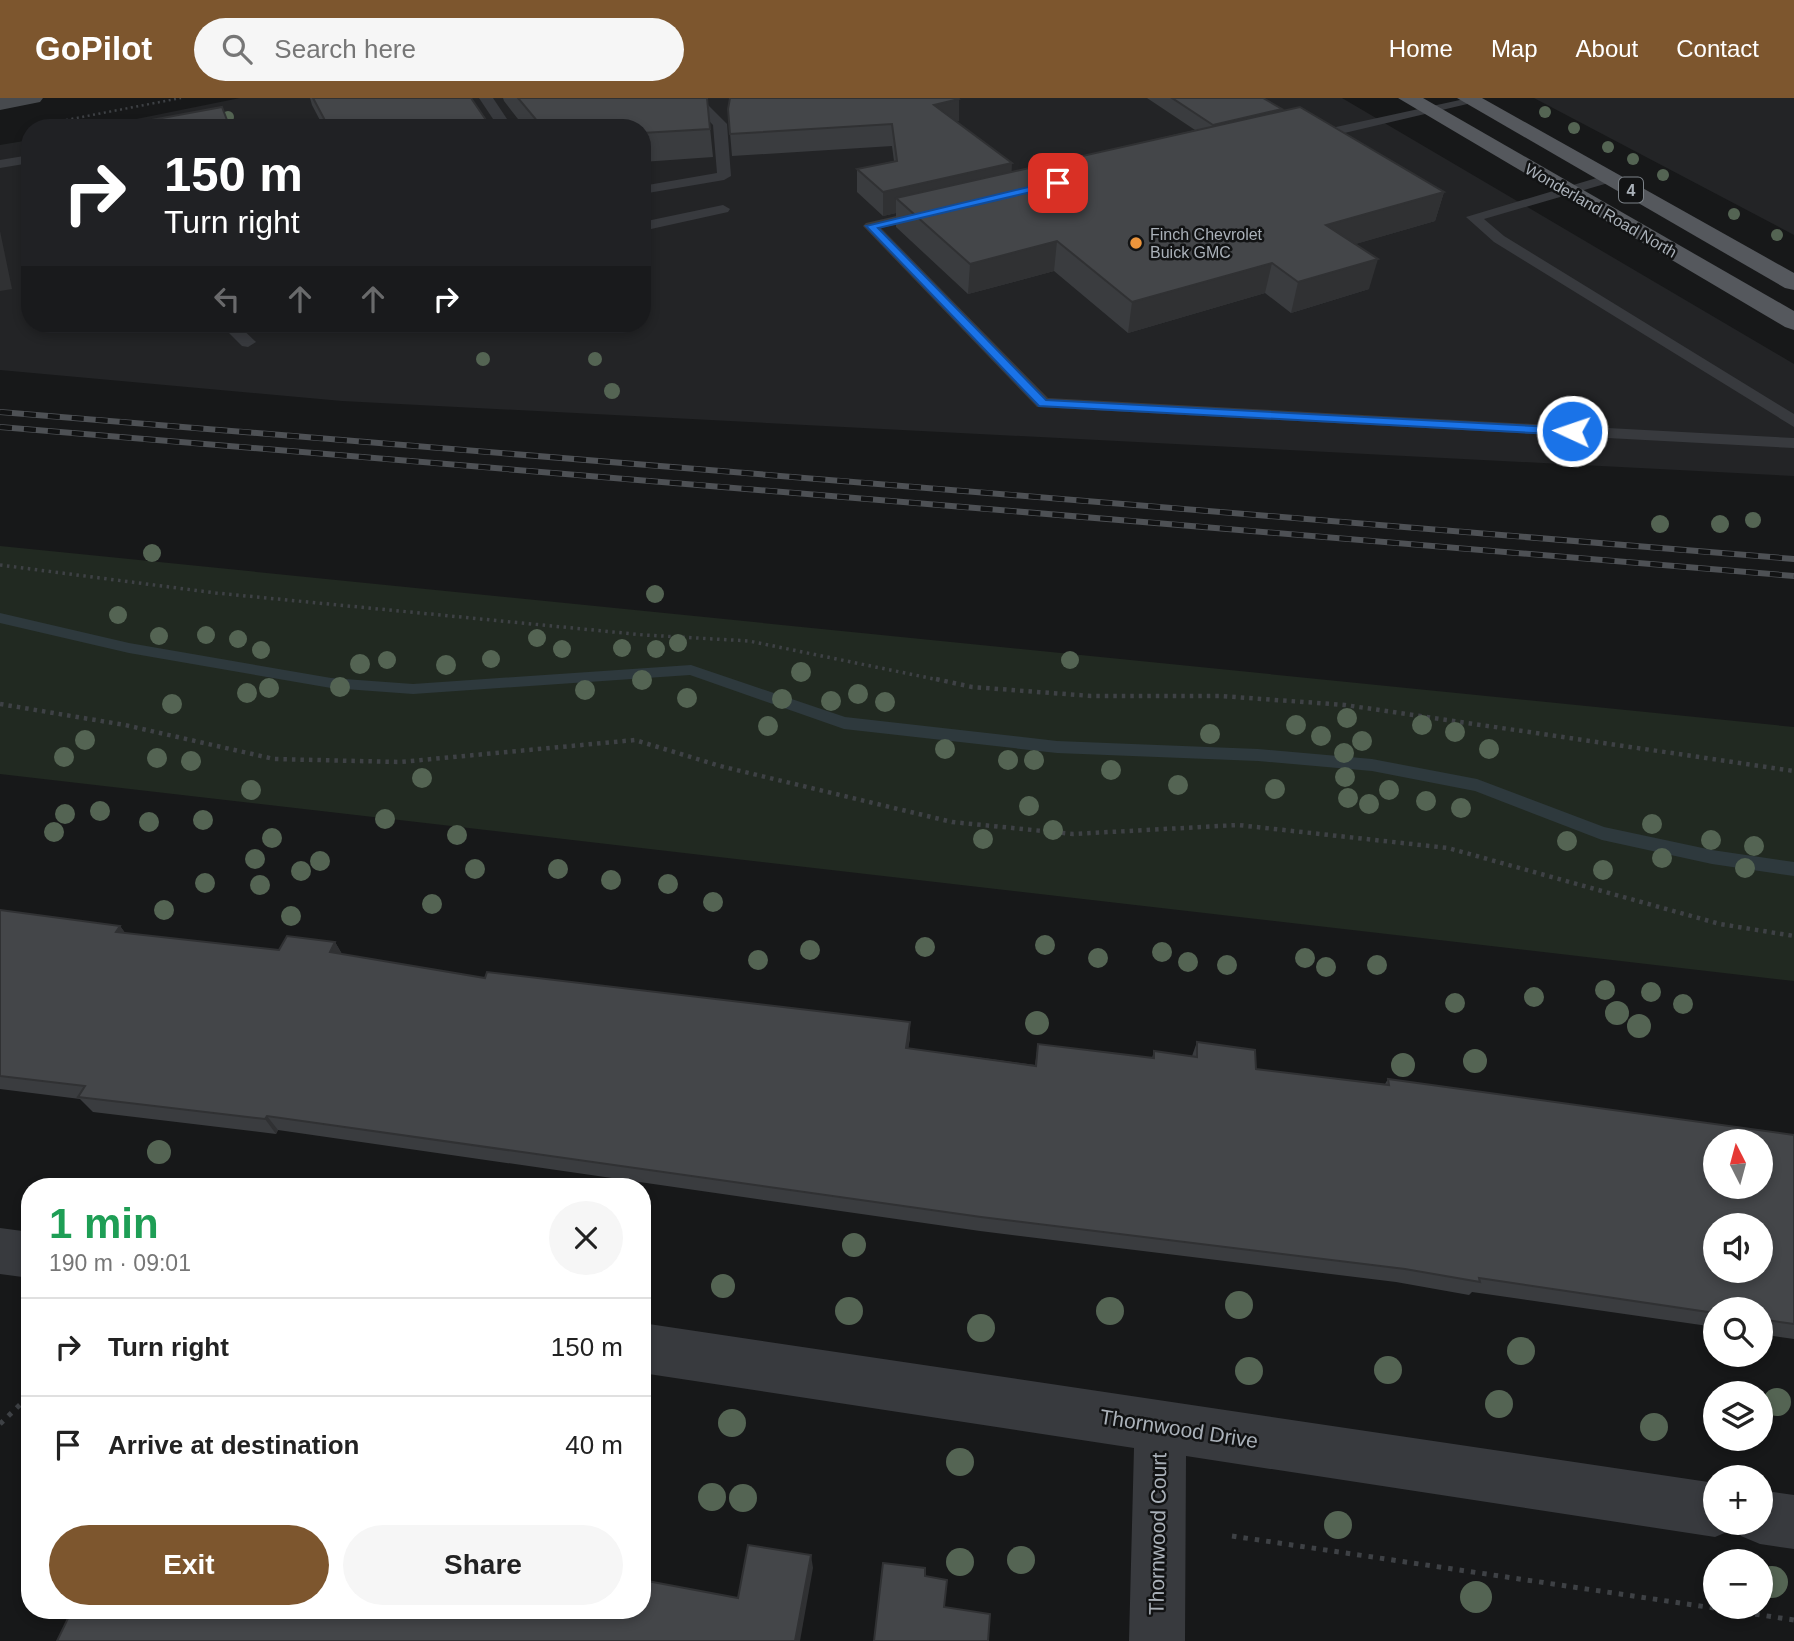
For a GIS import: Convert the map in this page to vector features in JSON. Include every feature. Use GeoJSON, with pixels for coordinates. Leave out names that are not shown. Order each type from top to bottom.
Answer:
{"type":"FeatureCollection","features":[{"type":"Feature","properties":{"kind":"main road"},"geometry":{"type":"LineString","coordinates":[[0,104],[33,98]]}},
{"type":"Feature","properties":{"kind":"main road","name":"Wonderland Road North"},"geometry":{"type":"LineString","coordinates":[[1408,98],[1794,322]]}},
{"type":"Feature","properties":{"kind":"main road","name":"Wonderland Road North"},"geometry":{"type":"LineString","coordinates":[[1470,99],[1794,283]]}},
{"type":"Feature","properties":{"kind":"street"},"geometry":{"type":"LineString","coordinates":[[0,1251],[21,1254]]}},
{"type":"Feature","properties":{"kind":"street","name":"Thornwood Drive"},"geometry":{"type":"LineString","coordinates":[[651,1349],[1703,1508]]}},
{"type":"Feature","properties":{"kind":"street","name":"Thornwood Court"},"geometry":{"type":"LineString","coordinates":[[1157,1641],[1160,1426]]}},
{"type":"Feature","properties":{"kind":"street"},"geometry":{"type":"LineString","coordinates":[[1773,1519],[1794,1522]]}},
{"type":"Feature","properties":{"kind":"lane"},"geometry":{"type":"LineString","coordinates":[[486,98],[500,119]]}},
{"type":"Feature","properties":{"kind":"lane"},"geometry":{"type":"LineString","coordinates":[[651,188],[724,176],[720,124],[694,98]]}},
{"type":"Feature","properties":{"kind":"lane"},"geometry":{"type":"LineString","coordinates":[[1285,130],[1298,127],[1336,131],[1470,99]]}},
{"type":"Feature","properties":{"kind":"lane"},"geometry":{"type":"LineString","coordinates":[[0,164],[21,160]]}},
{"type":"Feature","properties":{"kind":"lane"},"geometry":{"type":"LineString","coordinates":[[1610,178],[1473,217],[1499,239],[1794,422]]}},
{"type":"Feature","properties":{"kind":"lane"},"geometry":{"type":"LineString","coordinates":[[651,225],[723,209]]}},
{"type":"Feature","properties":{"kind":"lane"},"geometry":{"type":"LineString","coordinates":[[938,211],[871,226],[1043,403],[1794,443]]}},
{"type":"Feature","properties":{"kind":"lane"},"geometry":{"type":"LineString","coordinates":[[238,333],[248,342]]}},
{"type":"Feature","properties":{"kind":"path"},"geometry":{"type":"LineString","coordinates":[[70,119],[181,98]]}},
{"type":"Feature","properties":{"kind":"path"},"geometry":{"type":"LineString","coordinates":[[0,565],[216,593],[644,635],[749,641],[972,687],[1091,696],[1221,696],[1345,705],[1794,771]]}},
{"type":"Feature","properties":{"kind":"path"},"geometry":{"type":"LineString","coordinates":[[0,704],[125,725],[274,759],[400,762],[635,740],[720,766],[952,822],[1073,834],[1238,825],[1447,848],[1720,924],[1794,936]]}},
{"type":"Feature","properties":{"kind":"path"},"geometry":{"type":"LineString","coordinates":[[0,1424],[21,1404]]}},
{"type":"Feature","properties":{"kind":"path"},"geometry":{"type":"LineString","coordinates":[[1232,1536],[1794,1620]]}},
{"type":"Feature","properties":{"kind":"shaded area"},"geometry":{"type":"Polygon","coordinates":[[[240,98],[1342,98],[1794,364],[1794,476],[342,401],[0,370],[0,145],[21,142],[21,333],[651,333],[651,119],[136,119],[240,98]]]}},
{"type":"Feature","properties":{"kind":"shaded area"},"geometry":{"type":"Polygon","coordinates":[[[1534,98],[1794,98],[1794,235],[1534,98]]]}},
{"type":"Feature","properties":{"kind":"shaded area"},"geometry":{"type":"Polygon","coordinates":[[[0,546],[1794,727],[1794,981],[0,774],[0,546]]]}},
{"type":"Feature","properties":{"kind":"building"},"geometry":{"type":"Polygon","coordinates":[[[313,98],[471,98],[485,119],[324,119],[313,98]]]}},
{"type":"Feature","properties":{"kind":"building"},"geometry":{"type":"Polygon","coordinates":[[[518,98],[707,98],[710,129],[651,132],[651,119],[536,119],[518,98]]]}},
{"type":"Feature","properties":{"kind":"building"},"geometry":{"type":"Polygon","coordinates":[[[730,98],[958,98],[934,105],[1012,163],[883,192],[857,169],[897,161],[892,124],[730,134],[730,98]]]}},
{"type":"Feature","properties":{"kind":"building"},"geometry":{"type":"Polygon","coordinates":[[[1172,98],[1263,98],[1282,109],[1213,125],[1172,98]]]}},
{"type":"Feature","properties":{"kind":"building"},"geometry":{"type":"Polygon","coordinates":[[[222,107],[227,119],[157,119],[222,107]]]}},
{"type":"Feature","properties":{"kind":"building","name":"Finch Chevrolet Buick GMC"},"geometry":{"type":"Polygon","coordinates":[[[1300,107],[1444,192],[1326,225],[1378,259],[1298,282],[1272,263],[1132,302],[1057,241],[970,264],[896,198],[1300,107]]]}},
{"type":"Feature","properties":{"kind":"building"},"geometry":{"type":"Polygon","coordinates":[[[0,910],[120,926],[116,932],[279,950],[287,936],[335,942],[330,952],[485,978],[487,972],[910,1022],[906,1048],[1036,1066],[1038,1044],[1154,1058],[1154,1051],[1197,1057],[1197,1042],[1255,1050],[1256,1069],[1389,1085],[1388,1079],[1750,1129],[1703,1129],[1703,1199],[1773,1199],[1773,1132],[1794,1135],[1794,1324],[1773,1321],[1773,1297],[1703,1297],[1703,1311],[1479,1278],[1480,1282],[1405,1269],[981,1217],[267,1116],[265,1119],[78,1097],[85,1086],[0,1076],[0,910]]]}},
{"type":"Feature","properties":{"kind":"building"},"geometry":{"type":"Polygon","coordinates":[[[748,1545],[811,1555],[795,1641],[57,1641],[68,1619],[651,1619],[651,1582],[738,1598],[748,1545]]]}},
{"type":"Feature","properties":{"kind":"building"},"geometry":{"type":"Polygon","coordinates":[[[883,1563],[925,1568],[925,1576],[947,1580],[944,1607],[990,1614],[988,1641],[874,1641],[883,1563]]]}},
{"type":"Feature","properties":{"kind":"waterway"},"geometry":{"type":"LineString","coordinates":[[0,618],[129,648],[331,683],[413,689],[691,670],[844,723],[1057,747],[1258,755],[1372,765],[1477,785],[1602,833],[1712,857],[1794,869]]}},
{"type":"Feature","properties":{"kind":"railway"},"geometry":{"type":"LineString","coordinates":[[0,412],[1794,559]]}},
{"type":"Feature","properties":{"kind":"railway"},"geometry":{"type":"LineString","coordinates":[[0,427],[1794,576]]}},
{"type":"Feature","properties":{"kind":"place","name":"Finch Chevrolet Buick GMC"},"geometry":{"type":"Point","coordinates":[1136,243]}},
{"type":"Feature","properties":{"kind":"route"},"geometry":{"type":"LineString","coordinates":[[1058,183],[871,226],[1043,403],[1572,431]]}}]}
